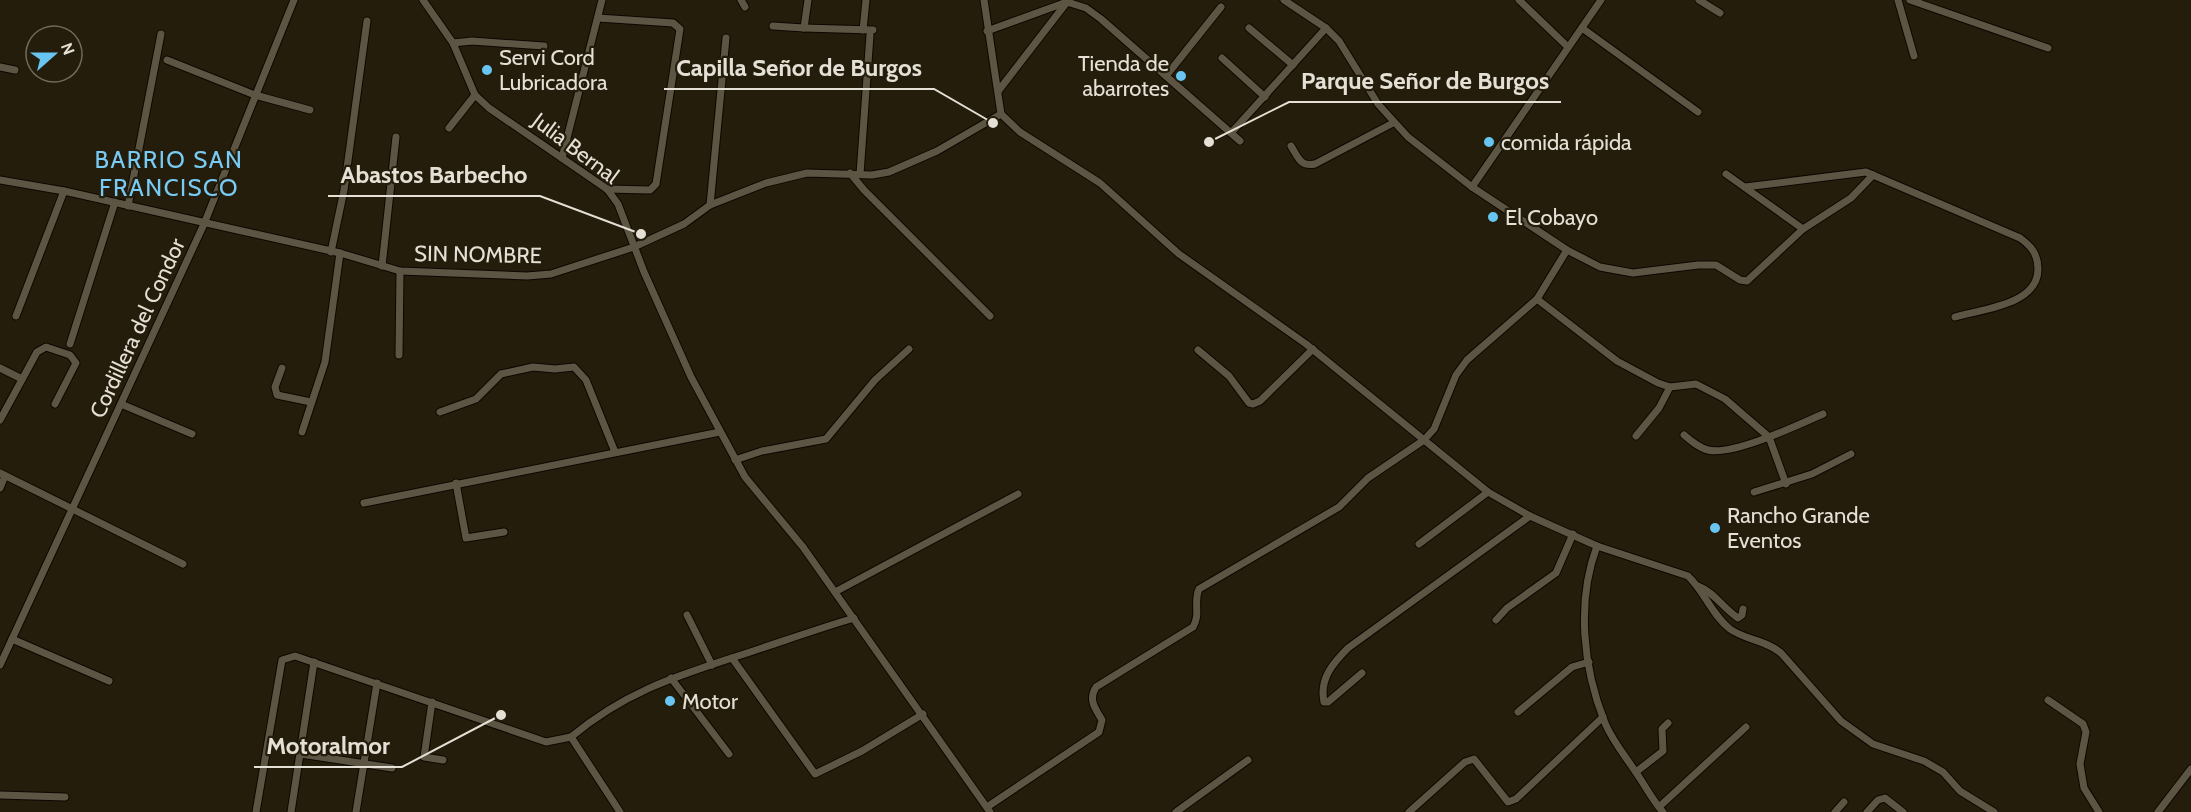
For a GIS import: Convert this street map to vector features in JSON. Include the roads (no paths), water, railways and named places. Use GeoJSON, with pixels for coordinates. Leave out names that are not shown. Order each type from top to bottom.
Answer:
{"type":"FeatureCollection","features":[{"type":"Feature","properties":{"kind":"street","name":"Cordillera del Condor"},"geometry":{"type":"LineString","coordinates":[[0,665],[74,510],[204,224],[294,0]]}},
{"type":"Feature","properties":{"kind":"street","name":"Julia Bernal"},"geometry":{"type":"LineString","coordinates":[[423,0],[453,43],[475,95],[489,108],[607,189],[618,204],[634,247],[691,377],[745,477],[803,548],[989,810]]}},
{"type":"Feature","properties":{"kind":"street"},"geometry":{"type":"LineString","coordinates":[[562,158],[602,0]]}},
{"type":"Feature","properties":{"kind":"street"},"geometry":{"type":"LineString","coordinates":[[741,0],[745,7]]}},
{"type":"Feature","properties":{"kind":"street"},"geometry":{"type":"LineString","coordinates":[[804,28],[808,0]]}},
{"type":"Feature","properties":{"kind":"street"},"geometry":{"type":"LineString","coordinates":[[863,30],[866,0]]}},
{"type":"Feature","properties":{"kind":"street"},"geometry":{"type":"LineString","coordinates":[[984,0],[1001,114],[1020,132],[1100,183],[1179,254],[1313,349],[1488,492],[1530,516],[1597,546],[1688,576],[1698,586],[1720,620],[1731,630],[1773,646],[1841,721],[1873,744],[1924,761],[1943,772],[1960,791],[1994,812]]}},
{"type":"Feature","properties":{"kind":"street"},"geometry":{"type":"LineString","coordinates":[[1284,0],[1326,28],[1345,48],[1378,104],[1393,123],[1436,162],[1567,250],[1600,267],[1632,273],[1716,265],[1740,280],[1747,281],[1803,229],[1851,198],[1873,175]]}},
{"type":"Feature","properties":{"kind":"street"},"geometry":{"type":"LineString","coordinates":[[1519,0],[1568,47]]}},
{"type":"Feature","properties":{"kind":"street"},"geometry":{"type":"LineString","coordinates":[[1472,187],[1601,0]]}},
{"type":"Feature","properties":{"kind":"street"},"geometry":{"type":"LineString","coordinates":[[1699,0],[1720,13]]}},
{"type":"Feature","properties":{"kind":"street"},"geometry":{"type":"LineString","coordinates":[[1898,0],[1914,56]]}},
{"type":"Feature","properties":{"kind":"street"},"geometry":{"type":"LineString","coordinates":[[1910,0],[2048,48]]}},
{"type":"Feature","properties":{"kind":"street"},"geometry":{"type":"LineString","coordinates":[[987,31],[1069,1],[1086,8],[1240,141]]}},
{"type":"Feature","properties":{"kind":"street"},"geometry":{"type":"LineString","coordinates":[[999,90],[1069,1]]}},
{"type":"Feature","properties":{"kind":"street"},"geometry":{"type":"LineString","coordinates":[[1166,76],[1221,7]]}},
{"type":"Feature","properties":{"kind":"street"},"geometry":{"type":"LineString","coordinates":[[598,18],[673,23],[680,29],[656,184],[650,190],[607,189]]}},
{"type":"Feature","properties":{"kind":"street"},"geometry":{"type":"LineString","coordinates":[[331,252],[344,190],[367,21]]}},
{"type":"Feature","properties":{"kind":"street"},"geometry":{"type":"LineString","coordinates":[[773,26],[872,32],[860,174]]}},
{"type":"Feature","properties":{"kind":"street"},"geometry":{"type":"LineString","coordinates":[[1249,28],[1293,65]]}},
{"type":"Feature","properties":{"kind":"street"},"geometry":{"type":"LineString","coordinates":[[1231,133],[1326,28]]}},
{"type":"Feature","properties":{"kind":"street"},"geometry":{"type":"LineString","coordinates":[[1582,28],[1698,112]]}},
{"type":"Feature","properties":{"kind":"street"},"geometry":{"type":"LineString","coordinates":[[128,206],[161,34]]}},
{"type":"Feature","properties":{"kind":"street"},"geometry":{"type":"LineString","coordinates":[[710,205],[726,38]]}},
{"type":"Feature","properties":{"kind":"street"},"geometry":{"type":"LineString","coordinates":[[453,43],[472,41],[544,46]]}},
{"type":"Feature","properties":{"kind":"street"},"geometry":{"type":"LineString","coordinates":[[1222,58],[1265,97]]}},
{"type":"Feature","properties":{"kind":"street"},"geometry":{"type":"LineString","coordinates":[[167,60],[255,95],[310,110]]}},
{"type":"Feature","properties":{"kind":"street"},"geometry":{"type":"LineString","coordinates":[[0,67],[15,70]]}},
{"type":"Feature","properties":{"kind":"street"},"geometry":{"type":"LineString","coordinates":[[449,128],[475,95]]}},
{"type":"Feature","properties":{"kind":"street","name":"SIN NOMBRE"},"geometry":{"type":"LineString","coordinates":[[0,180],[64,190],[340,254],[399,271],[503,275],[551,274],[634,247],[684,224],[710,205],[766,183],[807,173],[889,172],[963,137],[1001,114]]}},
{"type":"Feature","properties":{"kind":"street"},"geometry":{"type":"LineString","coordinates":[[1291,146],[1301,163],[1315,164],[1393,123]]}},
{"type":"Feature","properties":{"kind":"street"},"geometry":{"type":"LineString","coordinates":[[382,266],[396,137]]}},
{"type":"Feature","properties":{"kind":"street"},"geometry":{"type":"LineString","coordinates":[[1744,187],[1840,177],[1860,172],[1873,175],[1880,180],[2020,238],[2036,254],[2037,280],[2026,295],[1955,317]]}},
{"type":"Feature","properties":{"kind":"street"},"geometry":{"type":"LineString","coordinates":[[850,173],[990,316]]}},
{"type":"Feature","properties":{"kind":"street"},"geometry":{"type":"LineString","coordinates":[[1726,174],[1803,229]]}},
{"type":"Feature","properties":{"kind":"street"},"geometry":{"type":"LineString","coordinates":[[16,316],[64,190]]}},
{"type":"Feature","properties":{"kind":"street"},"geometry":{"type":"LineString","coordinates":[[70,344],[115,202]]}},
{"type":"Feature","properties":{"kind":"street"},"geometry":{"type":"LineString","coordinates":[[989,810],[1099,732],[1102,720],[1092,702],[1092,694],[1096,687],[1193,627],[1198,620],[1196,596],[1199,589],[1340,507],[1368,478],[1424,440],[1434,429],[1450,386],[1467,360],[1537,299],[1567,250]]}},
{"type":"Feature","properties":{"kind":"street"},"geometry":{"type":"LineString","coordinates":[[302,432],[328,347],[340,254]]}},
{"type":"Feature","properties":{"kind":"street"},"geometry":{"type":"LineString","coordinates":[[399,271],[399,355]]}},
{"type":"Feature","properties":{"kind":"street"},"geometry":{"type":"LineString","coordinates":[[1537,299],[1617,361],[1670,387],[1690,383],[1715,393],[1747,416],[1769,437],[1786,484]]}},
{"type":"Feature","properties":{"kind":"street"},"geometry":{"type":"LineString","coordinates":[[0,420],[41,348],[51,347],[75,359],[76,363],[55,404]]}},
{"type":"Feature","properties":{"kind":"street"},"geometry":{"type":"LineString","coordinates":[[735,460],[762,451],[826,438],[875,380],[909,349]]}},
{"type":"Feature","properties":{"kind":"street"},"geometry":{"type":"LineString","coordinates":[[1198,350],[1215,362],[1249,403],[1253,404],[1260,401],[1313,349]]}},
{"type":"Feature","properties":{"kind":"street"},"geometry":{"type":"LineString","coordinates":[[440,412],[476,399],[501,374],[533,367],[555,369],[574,367],[586,380],[615,452]]}},
{"type":"Feature","properties":{"kind":"street"},"geometry":{"type":"LineString","coordinates":[[0,368],[22,379]]}},
{"type":"Feature","properties":{"kind":"street"},"geometry":{"type":"LineString","coordinates":[[282,368],[274,387],[277,395],[311,402]]}},
{"type":"Feature","properties":{"kind":"street"},"geometry":{"type":"LineString","coordinates":[[1636,436],[1659,408],[1670,387]]}},
{"type":"Feature","properties":{"kind":"street"},"geometry":{"type":"LineString","coordinates":[[121,404],[192,434]]}},
{"type":"Feature","properties":{"kind":"street"},"geometry":{"type":"LineString","coordinates":[[1683,435],[1701,447],[1714,451],[1769,437],[1823,414]]}},
{"type":"Feature","properties":{"kind":"street"},"geometry":{"type":"LineString","coordinates":[[364,503],[720,432]]}},
{"type":"Feature","properties":{"kind":"street"},"geometry":{"type":"LineString","coordinates":[[1754,492],[1786,484],[1851,454]]}},
{"type":"Feature","properties":{"kind":"street"},"geometry":{"type":"LineString","coordinates":[[0,488],[2,474],[183,564]]}},
{"type":"Feature","properties":{"kind":"street"},"geometry":{"type":"LineString","coordinates":[[456,483],[466,538],[504,532]]}},
{"type":"Feature","properties":{"kind":"street"},"geometry":{"type":"LineString","coordinates":[[1419,544],[1488,492]]}},
{"type":"Feature","properties":{"kind":"street"},"geometry":{"type":"LineString","coordinates":[[835,592],[1018,494]]}},
{"type":"Feature","properties":{"kind":"street"},"geometry":{"type":"LineString","coordinates":[[1362,673],[1328,702],[1324,702],[1324,684],[1328,671],[1348,648],[1530,516]]}},
{"type":"Feature","properties":{"kind":"street"},"geometry":{"type":"LineString","coordinates":[[1496,620],[1507,608],[1556,573],[1573,534]]}},
{"type":"Feature","properties":{"kind":"street"},"geometry":{"type":"LineString","coordinates":[[1597,546],[1589,572],[1584,624],[1592,686],[1603,717],[1619,748],[1661,810],[1746,727]]}},
{"type":"Feature","properties":{"kind":"street"},"geometry":{"type":"LineString","coordinates":[[1698,586],[1707,590],[1719,604],[1737,618],[1742,615],[1743,609]]}},
{"type":"Feature","properties":{"kind":"street"},"geometry":{"type":"LineString","coordinates":[[687,615],[712,664]]}},
{"type":"Feature","properties":{"kind":"street"},"geometry":{"type":"LineString","coordinates":[[256,812],[282,660],[295,656],[546,742],[571,737],[591,720],[632,694],[671,678],[854,618]]}},
{"type":"Feature","properties":{"kind":"street"},"geometry":{"type":"LineString","coordinates":[[12,639],[109,681]]}},
{"type":"Feature","properties":{"kind":"street"},"geometry":{"type":"LineString","coordinates":[[732,658],[815,774],[852,757],[923,714]]}},
{"type":"Feature","properties":{"kind":"street"},"geometry":{"type":"LineString","coordinates":[[291,812],[314,662]]}},
{"type":"Feature","properties":{"kind":"street"},"geometry":{"type":"LineString","coordinates":[[1518,712],[1572,667],[1589,662]]}},
{"type":"Feature","properties":{"kind":"street"},"geometry":{"type":"LineString","coordinates":[[671,678],[729,754]]}},
{"type":"Feature","properties":{"kind":"street"},"geometry":{"type":"LineString","coordinates":[[356,812],[377,683]]}},
{"type":"Feature","properties":{"kind":"street"},"geometry":{"type":"LineString","coordinates":[[2048,700],[2083,724],[2086,732],[2080,764],[2084,788],[2099,812]]}},
{"type":"Feature","properties":{"kind":"street"},"geometry":{"type":"LineString","coordinates":[[432,702],[424,757],[443,760]]}},
{"type":"Feature","properties":{"kind":"street"},"geometry":{"type":"LineString","coordinates":[[1409,812],[1465,762],[1474,759],[1508,802],[1516,799],[1603,717]]}},
{"type":"Feature","properties":{"kind":"street"},"geometry":{"type":"LineString","coordinates":[[1636,772],[1663,751],[1662,729],[1668,723]]}},
{"type":"Feature","properties":{"kind":"street"},"geometry":{"type":"LineString","coordinates":[[571,737],[620,812]]}},
{"type":"Feature","properties":{"kind":"street"},"geometry":{"type":"LineString","coordinates":[[301,754],[392,768]]}},
{"type":"Feature","properties":{"kind":"street"},"geometry":{"type":"LineString","coordinates":[[1176,812],[1248,760]]}},
{"type":"Feature","properties":{"kind":"street"},"geometry":{"type":"LineString","coordinates":[[2158,812],[2191,769]]}},
{"type":"Feature","properties":{"kind":"street"},"geometry":{"type":"LineString","coordinates":[[0,795],[65,797]]}},
{"type":"Feature","properties":{"kind":"street"},"geometry":{"type":"LineString","coordinates":[[1867,812],[1878,800],[1885,798],[1903,812]]}},
{"type":"Feature","properties":{"kind":"street"},"geometry":{"type":"LineString","coordinates":[[1835,812],[1844,802]]}},
{"type":"Feature","properties":{"kind":"place","name":"Servi Cord Lubricadora"},"geometry":{"type":"Point","coordinates":[487,70]}},
{"type":"Feature","properties":{"kind":"place","name":"Tienda de abarrotes"},"geometry":{"type":"Point","coordinates":[1181,76]}},
{"type":"Feature","properties":{"kind":"place","name":"Capilla Señor de Burgos"},"geometry":{"type":"Point","coordinates":[993,123]}},
{"type":"Feature","properties":{"kind":"place","name":"Parque Señor de Burgos"},"geometry":{"type":"Point","coordinates":[1209,142]}},
{"type":"Feature","properties":{"kind":"place","name":"comida rápida"},"geometry":{"type":"Point","coordinates":[1489,142]}},
{"type":"Feature","properties":{"kind":"place","name":"El Cobayo"},"geometry":{"type":"Point","coordinates":[1493,217]}},
{"type":"Feature","properties":{"kind":"place","name":"Abastos Barbecho"},"geometry":{"type":"Point","coordinates":[641,234]}},
{"type":"Feature","properties":{"kind":"place","name":"Rancho Grande Eventos"},"geometry":{"type":"Point","coordinates":[1715,528]}},
{"type":"Feature","properties":{"kind":"place","name":"Motor"},"geometry":{"type":"Point","coordinates":[670,701]}},
{"type":"Feature","properties":{"kind":"place","name":"Motoralmor"},"geometry":{"type":"Point","coordinates":[501,715]}},
{"type":"Feature","properties":{"kind":"district","name":"BARRIO SAN FRANCISCO"},"geometry":{"type":"Point","coordinates":[169,174]}}]}
